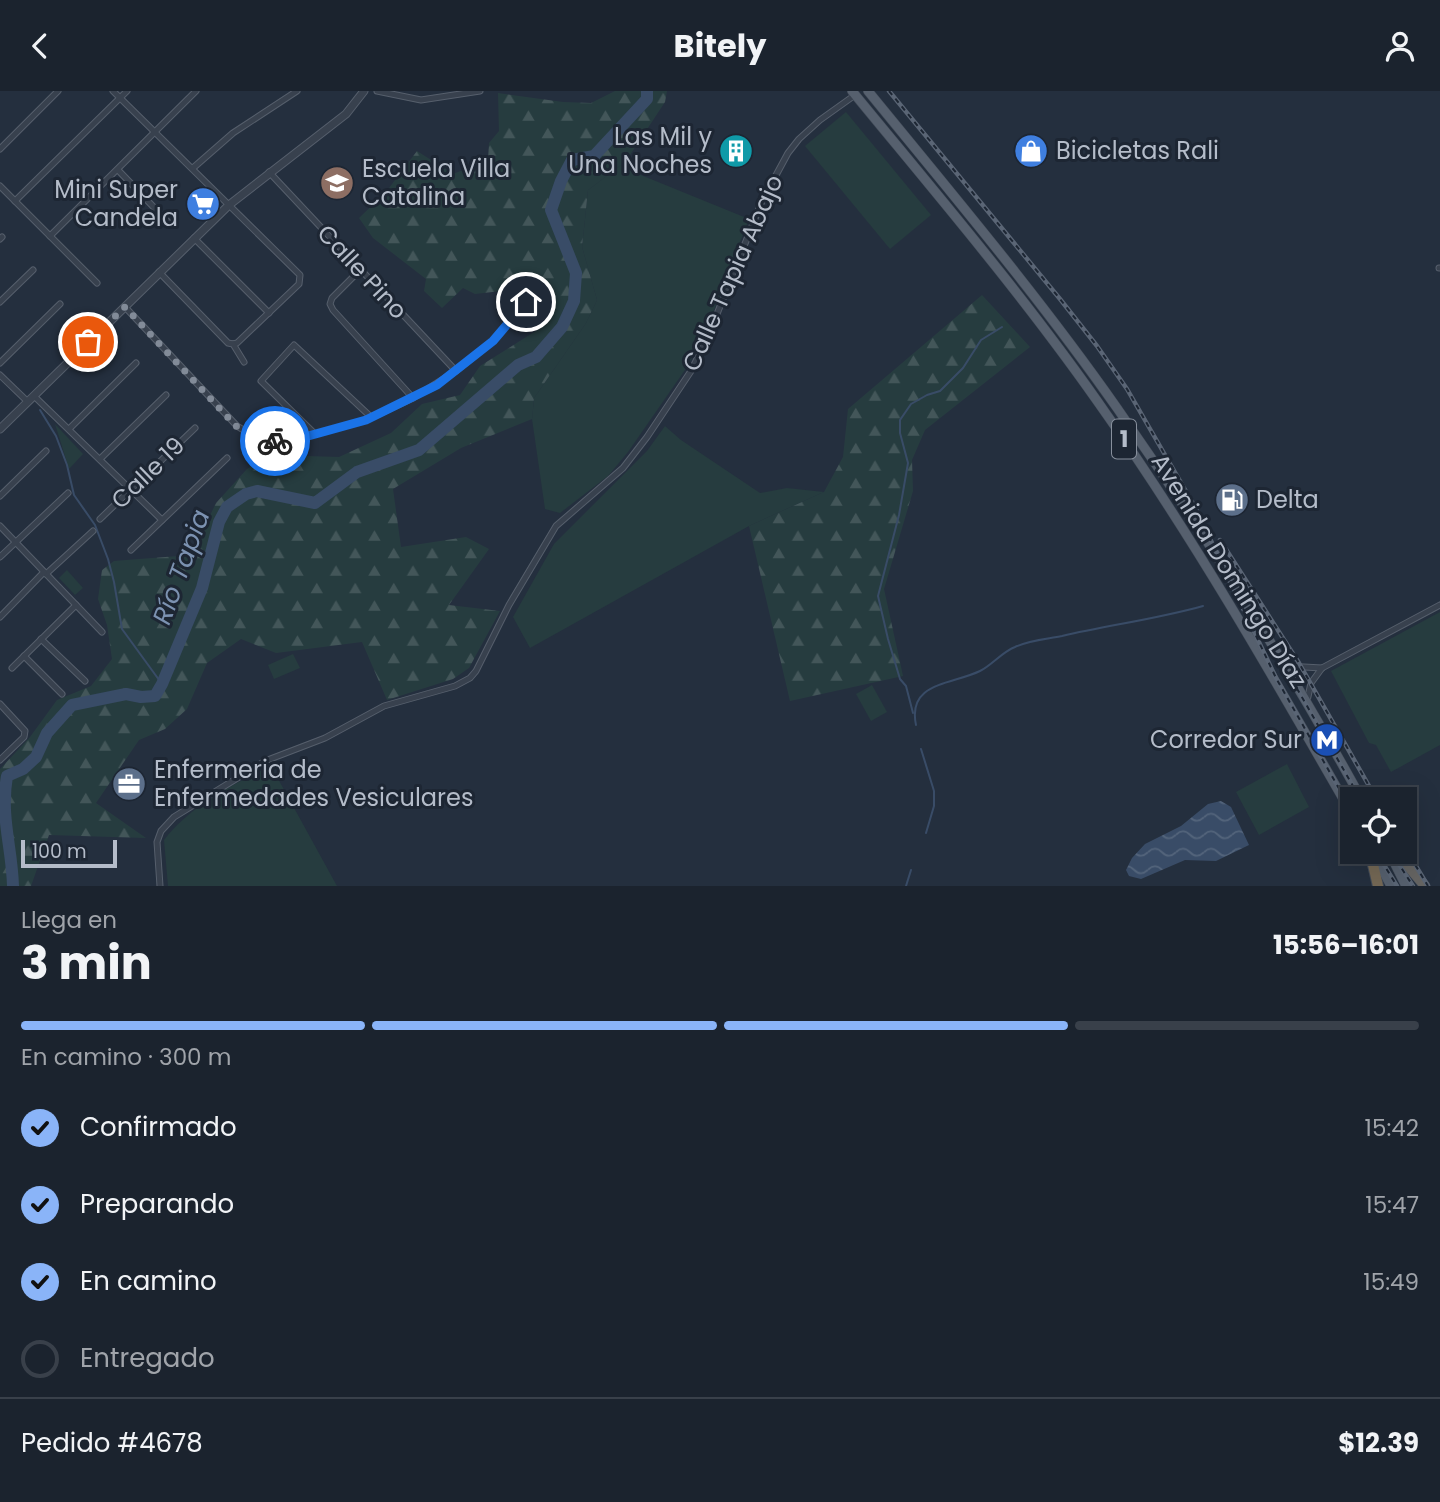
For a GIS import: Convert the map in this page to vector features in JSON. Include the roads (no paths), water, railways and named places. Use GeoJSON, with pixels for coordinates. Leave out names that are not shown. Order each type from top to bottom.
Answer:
{"type":"FeatureCollection","features":[{"type":"Feature","properties":{"kind":"highway"},"geometry":{"type":"LineString","coordinates":[[1373,864],[1378,886]]}},
{"type":"Feature","properties":{"kind":"highway"},"geometry":{"type":"LineString","coordinates":[[1406,864],[1425,886]]}},
{"type":"Feature","properties":{"kind":"main road","name":"Avenida Domingo Díaz"},"geometry":{"type":"LineString","coordinates":[[868,91],[1020,278],[1117,407],[1286,666],[1355,787]]}},
{"type":"Feature","properties":{"kind":"main road","name":"Avenida Domingo Díaz"},"geometry":{"type":"LineString","coordinates":[[854,93],[1012,286],[1107,415],[1213,575],[1340,794]]}},
{"type":"Feature","properties":{"kind":"main road"},"geometry":{"type":"LineString","coordinates":[[1378,864],[1391,886]]}},
{"type":"Feature","properties":{"kind":"main road"},"geometry":{"type":"LineString","coordinates":[[1396,864],[1406,886]]}},
{"type":"Feature","properties":{"kind":"street"},"geometry":{"type":"LineString","coordinates":[[0,149],[58,91]]}},
{"type":"Feature","properties":{"kind":"street"},"geometry":{"type":"LineString","coordinates":[[113,91],[300,275],[299,284],[233,344],[228,343],[159,272]]}},
{"type":"Feature","properties":{"kind":"street"},"geometry":{"type":"LineString","coordinates":[[15,201],[127,91]]}},
{"type":"Feature","properties":{"kind":"street"},"geometry":{"type":"LineString","coordinates":[[50,236],[196,91]]}},
{"type":"Feature","properties":{"kind":"street"},"geometry":{"type":"LineString","coordinates":[[193,168],[233,133],[297,91]]}},
{"type":"Feature","properties":{"kind":"street"},"geometry":{"type":"LineString","coordinates":[[0,429],[229,205],[346,114],[364,91]]}},
{"type":"Feature","properties":{"kind":"street"},"geometry":{"type":"LineString","coordinates":[[377,91],[421,100],[480,91]]}},
{"type":"Feature","properties":{"kind":"street","name":"Calle Tapia Abajo"},"geometry":{"type":"LineString","coordinates":[[160,886],[157,842],[161,831],[174,817],[265,761],[325,738],[384,706],[444,690],[470,678],[556,526],[623,468],[691,371],[706,343],[757,211],[788,153],[799,139],[854,93]]}},
{"type":"Feature","properties":{"kind":"street"},"geometry":{"type":"LineString","coordinates":[[118,170],[168,222]]}},
{"type":"Feature","properties":{"kind":"street","name":"Calle Pino"},"geometry":{"type":"LineString","coordinates":[[269,172],[456,371]]}},
{"type":"Feature","properties":{"kind":"street"},"geometry":{"type":"LineString","coordinates":[[0,186],[97,283]]}},
{"type":"Feature","properties":{"kind":"street"},"geometry":{"type":"LineString","coordinates":[[194,238],[269,313]]}},
{"type":"Feature","properties":{"kind":"street"},"geometry":{"type":"LineString","coordinates":[[0,302],[33,269]]}},
{"type":"Feature","properties":{"kind":"street"},"geometry":{"type":"LineString","coordinates":[[361,269],[332,298],[332,310],[413,398]]}},
{"type":"Feature","properties":{"kind":"street"},"geometry":{"type":"LineString","coordinates":[[125,307],[236,426],[256,438],[283,443],[371,417],[413,398],[456,371],[493,341],[526,302]]}},
{"type":"Feature","properties":{"kind":"street"},"geometry":{"type":"LineString","coordinates":[[0,363],[60,304]]}},
{"type":"Feature","properties":{"kind":"street"},"geometry":{"type":"LineString","coordinates":[[233,344],[244,362]]}},
{"type":"Feature","properties":{"kind":"street"},"geometry":{"type":"LineString","coordinates":[[315,434],[261,380],[294,345],[371,417]]}},
{"type":"Feature","properties":{"kind":"street"},"geometry":{"type":"LineString","coordinates":[[69,429],[135,363]]}},
{"type":"Feature","properties":{"kind":"street"},"geometry":{"type":"LineString","coordinates":[[0,375],[69,429],[162,520]]}},
{"type":"Feature","properties":{"kind":"street"},"geometry":{"type":"LineString","coordinates":[[100,459],[166,395]]}},
{"type":"Feature","properties":{"kind":"street","name":"Calle 19"},"geometry":{"type":"LineString","coordinates":[[100,519],[195,428]]}},
{"type":"Feature","properties":{"kind":"street"},"geometry":{"type":"LineString","coordinates":[[0,496],[46,451]]}},
{"type":"Feature","properties":{"kind":"street"},"geometry":{"type":"LineString","coordinates":[[131,550],[226,458]]}},
{"type":"Feature","properties":{"kind":"street"},"geometry":{"type":"LineString","coordinates":[[0,557],[68,493]]}},
{"type":"Feature","properties":{"kind":"street"},"geometry":{"type":"LineString","coordinates":[[0,526],[102,632]]}},
{"type":"Feature","properties":{"kind":"street"},"geometry":{"type":"LineString","coordinates":[[0,617],[93,531]]}},
{"type":"Feature","properties":{"kind":"street"},"geometry":{"type":"LineString","coordinates":[[12,668],[76,605]]}},
{"type":"Feature","properties":{"kind":"street"},"geometry":{"type":"LineString","coordinates":[[1307,701],[1311,683],[1322,668],[1440,605]]}},
{"type":"Feature","properties":{"kind":"street"},"geometry":{"type":"LineString","coordinates":[[41,639],[85,681]]}},
{"type":"Feature","properties":{"kind":"street"},"geometry":{"type":"LineString","coordinates":[[24,656],[62,694]]}},
{"type":"Feature","properties":{"kind":"street"},"geometry":{"type":"LineString","coordinates":[[1286,666],[1322,668]]}},
{"type":"Feature","properties":{"kind":"street"},"geometry":{"type":"LineString","coordinates":[[0,704],[24,731],[23,737],[0,760]]}},
{"type":"Feature","properties":{"kind":"water"},"geometry":{"type":"Polygon","coordinates":[[[1221,801],[1231,807],[1249,845],[1216,861],[1185,860],[1141,879],[1129,876],[1126,870],[1132,858],[1145,844],[1181,826],[1208,804],[1221,801]]]}},
{"type":"Feature","properties":{"kind":"waterway","name":"Río Tapia"},"geometry":{"type":"LineString","coordinates":[[13,886],[5,805],[7,776],[23,769],[36,757],[47,733],[72,705],[126,694],[155,696],[202,588],[219,522],[227,507],[246,494],[257,491],[315,503],[357,472],[419,450],[518,365],[536,357],[562,327],[574,301],[576,273],[551,210],[561,181],[572,160],[594,156],[647,99],[647,91]]}},
{"type":"Feature","properties":{"kind":"waterway"},"geometry":{"type":"LineString","coordinates":[[913,713],[888,639],[878,596],[899,515],[908,463],[900,433],[900,420],[911,404],[940,391],[963,368],[981,340],[1002,327]]}},
{"type":"Feature","properties":{"kind":"waterway"},"geometry":{"type":"LineString","coordinates":[[40,410],[56,436],[74,495],[95,525],[108,559],[122,629],[162,684]]}},
{"type":"Feature","properties":{"kind":"waterway"},"geometry":{"type":"LineString","coordinates":[[916,725],[915,711],[918,700],[925,693],[934,687],[980,671],[1020,645],[1203,606]]}},
{"type":"Feature","properties":{"kind":"waterway"},"geometry":{"type":"LineString","coordinates":[[921,749],[934,791],[934,806],[926,833]]}},
{"type":"Feature","properties":{"kind":"waterway"},"geometry":{"type":"LineString","coordinates":[[906,886],[911,870]]}},
{"type":"Feature","properties":{"kind":"railway"},"geometry":{"type":"LineString","coordinates":[[889,91],[1060,299],[1127,389],[1195,507],[1276,678],[1340,790]]}},
{"type":"Feature","properties":{"kind":"railway"},"geometry":{"type":"LineString","coordinates":[[1220,540],[1299,663],[1370,787]]}},
{"type":"Feature","properties":{"kind":"railway"},"geometry":{"type":"LineString","coordinates":[[1270,646],[1354,787]]}},
{"type":"Feature","properties":{"kind":"railway"},"geometry":{"type":"LineString","coordinates":[[1383,864],[1397,886]]}},
{"type":"Feature","properties":{"kind":"railway"},"geometry":{"type":"LineString","coordinates":[[1399,864],[1413,886]]}},
{"type":"Feature","properties":{"kind":"railway"},"geometry":{"type":"LineString","coordinates":[[1415,864],[1428,886]]}},
{"type":"Feature","properties":{"kind":"place","name":"Las Mil y Una Noches"},"geometry":{"type":"Point","coordinates":[736,151]}},
{"type":"Feature","properties":{"kind":"place","name":"Bicicletas Rali"},"geometry":{"type":"Point","coordinates":[1031,151]}},
{"type":"Feature","properties":{"kind":"place","name":"Escuela Villa Catalina"},"geometry":{"type":"Point","coordinates":[337,183]}},
{"type":"Feature","properties":{"kind":"place","name":"Mini Super Candela"},"geometry":{"type":"Point","coordinates":[203,204]}},
{"type":"Feature","properties":{"kind":"place","name":"Delta"},"geometry":{"type":"Point","coordinates":[1232,500]}},
{"type":"Feature","properties":{"kind":"place","name":"Corredor Sur"},"geometry":{"type":"Point","coordinates":[1327,740]}},
{"type":"Feature","properties":{"kind":"place","name":"Enfermeria de Enfermedades Vesiculares"},"geometry":{"type":"Point","coordinates":[129,784]}}]}
